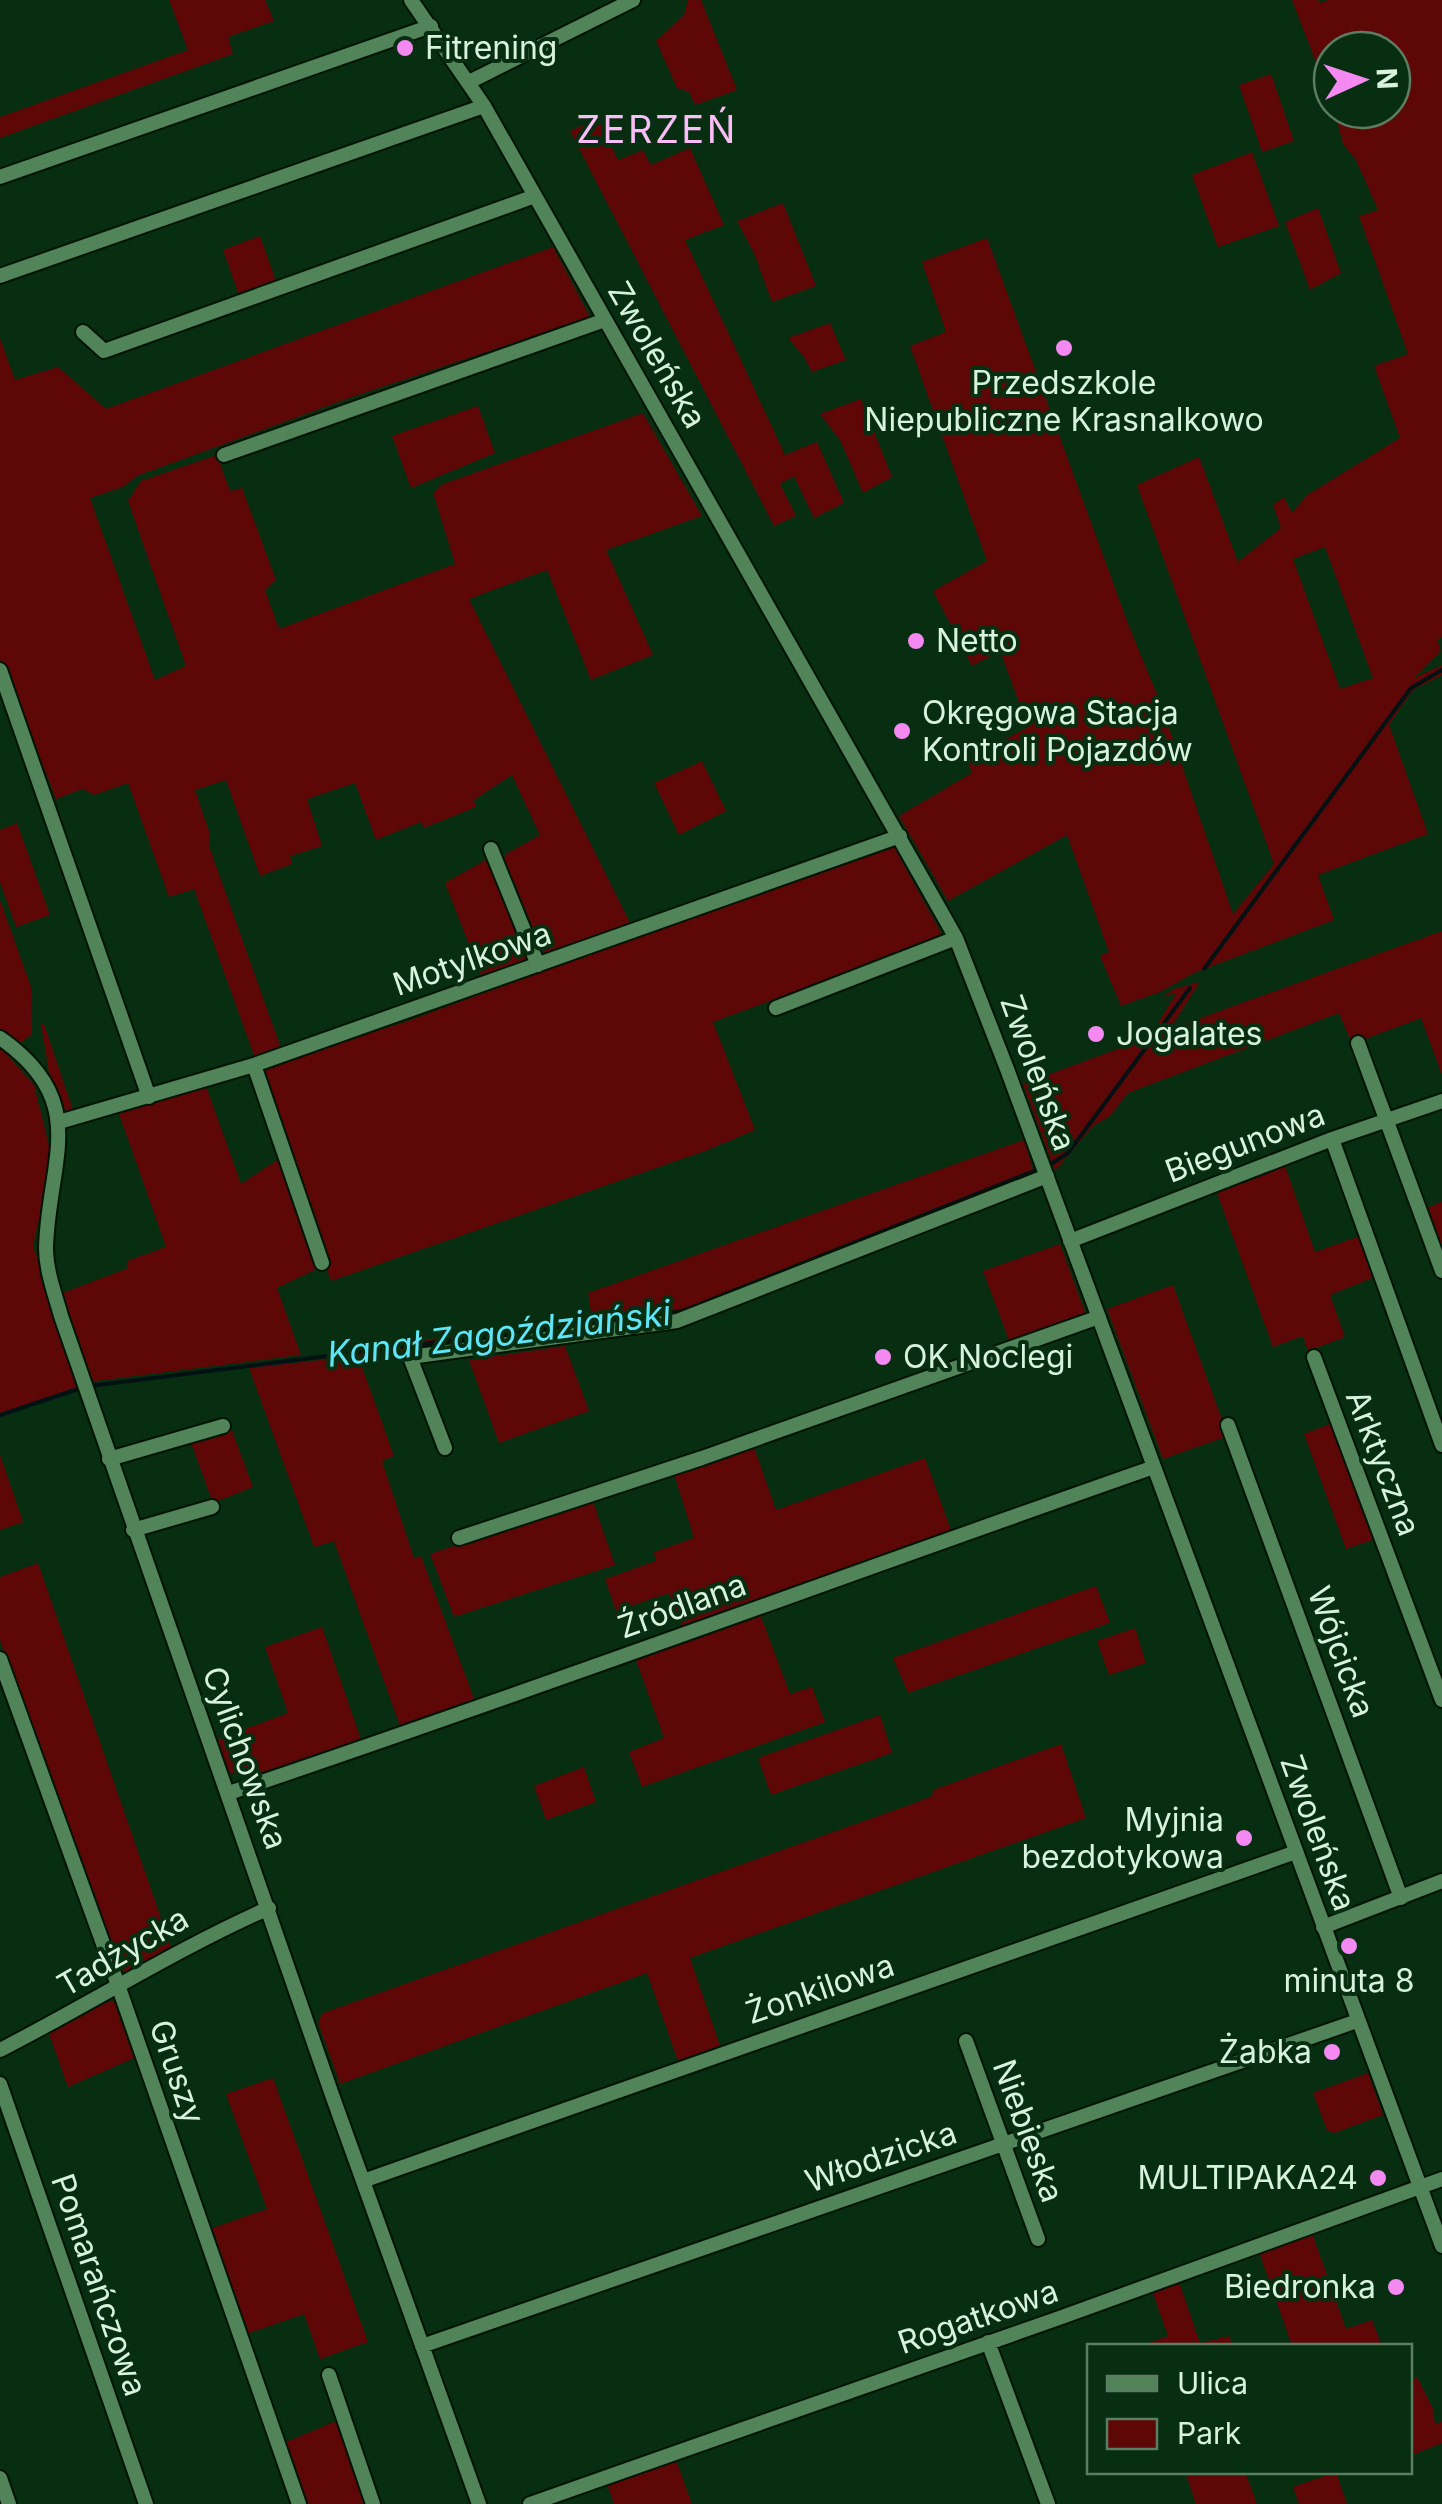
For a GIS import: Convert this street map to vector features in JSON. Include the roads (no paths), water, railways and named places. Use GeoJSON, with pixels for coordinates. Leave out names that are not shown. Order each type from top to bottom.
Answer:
{"type":"FeatureCollection","features":[{"type":"Feature","properties":{"kind":"street","name":"Zwoleńska"},"geometry":{"type":"LineString","coordinates":[[411,0],[484,106],[956,938],[1442,2246]]}},
{"type":"Feature","properties":{"kind":"street"},"geometry":{"type":"LineString","coordinates":[[469,82],[633,0]]}},
{"type":"Feature","properties":{"kind":"street"},"geometry":{"type":"LineString","coordinates":[[0,177],[431,26]]}},
{"type":"Feature","properties":{"kind":"street"},"geometry":{"type":"LineString","coordinates":[[0,276],[484,106]]}},
{"type":"Feature","properties":{"kind":"street"},"geometry":{"type":"LineString","coordinates":[[83,332],[104,351],[534,196]]}},
{"type":"Feature","properties":{"kind":"street"},"geometry":{"type":"LineString","coordinates":[[224,455],[604,320]]}},
{"type":"Feature","properties":{"kind":"street"},"geometry":{"type":"LineString","coordinates":[[0,670],[149,1097]]}},
{"type":"Feature","properties":{"kind":"street","name":"Motylkowa"},"geometry":{"type":"LineString","coordinates":[[59,1122],[254,1066],[900,836]]}},
{"type":"Feature","properties":{"kind":"street"},"geometry":{"type":"LineString","coordinates":[[491,849],[538,966]]}},
{"type":"Feature","properties":{"kind":"street"},"geometry":{"type":"LineString","coordinates":[[776,1008],[956,938]]}},
{"type":"Feature","properties":{"kind":"street","name":"Cylichowska"},"geometry":{"type":"LineString","coordinates":[[0,1038],[15,1048],[36,1072],[59,1122],[59,1155],[46,1254],[61,1316],[479,2504]]}},
{"type":"Feature","properties":{"kind":"street"},"geometry":{"type":"LineString","coordinates":[[1358,1043],[1442,1272]]}},
{"type":"Feature","properties":{"kind":"street"},"geometry":{"type":"LineString","coordinates":[[254,1066],[322,1263]]}},
{"type":"Feature","properties":{"kind":"street","name":"Biegunowa"},"geometry":{"type":"LineString","coordinates":[[1070,1240],[1332,1138],[1442,1102]]}},
{"type":"Feature","properties":{"kind":"street"},"geometry":{"type":"LineString","coordinates":[[1332,1138],[1442,1445]]}},
{"type":"Feature","properties":{"kind":"street"},"geometry":{"type":"LineString","coordinates":[[444,1448],[410,1356],[677,1321],[1044,1169]]}},
{"type":"Feature","properties":{"kind":"street"},"geometry":{"type":"LineString","coordinates":[[460,1538],[702,1458],[1098,1316]]}},
{"type":"Feature","properties":{"kind":"street","name":"Arktyczna"},"geometry":{"type":"LineString","coordinates":[[1314,1357],[1442,1700]]}},
{"type":"Feature","properties":{"kind":"street","name":"Wójcicka"},"geometry":{"type":"LineString","coordinates":[[1228,1425],[1401,1898]]}},
{"type":"Feature","properties":{"kind":"street"},"geometry":{"type":"LineString","coordinates":[[109,1458],[224,1426]]}},
{"type":"Feature","properties":{"kind":"street","name":"Źródlana"},"geometry":{"type":"LineString","coordinates":[[229,1793],[482,1708],[1154,1467]]}},
{"type":"Feature","properties":{"kind":"street"},"geometry":{"type":"LineString","coordinates":[[134,1530],[212,1507]]}},
{"type":"Feature","properties":{"kind":"street","name":"Gruszy"},"geometry":{"type":"LineString","coordinates":[[0,1659],[299,2504]]}},
{"type":"Feature","properties":{"kind":"street","name":"Żonkilowa"},"geometry":{"type":"LineString","coordinates":[[362,2180],[1296,1852]]}},
{"type":"Feature","properties":{"kind":"street"},"geometry":{"type":"LineString","coordinates":[[1323,1926],[1442,1881]]}},
{"type":"Feature","properties":{"kind":"street","name":"Tadżycka"},"geometry":{"type":"LineString","coordinates":[[0,2030],[3,2048],[56,2023],[177,1951],[269,1908]]}},
{"type":"Feature","properties":{"kind":"street","name":"Włodzicka"},"geometry":{"type":"LineString","coordinates":[[422,2346],[1358,2021]]}},
{"type":"Feature","properties":{"kind":"street","name":"Niebieska"},"geometry":{"type":"LineString","coordinates":[[966,2041],[1038,2239]]}},
{"type":"Feature","properties":{"kind":"street","name":"Pomarańczowa"},"geometry":{"type":"LineString","coordinates":[[0,2084],[146,2504]]}},
{"type":"Feature","properties":{"kind":"street","name":"Rogatkowa"},"geometry":{"type":"LineString","coordinates":[[530,2504],[1442,2179]]}},
{"type":"Feature","properties":{"kind":"street"},"geometry":{"type":"LineString","coordinates":[[988,2342],[1048,2504]]}},
{"type":"Feature","properties":{"kind":"street"},"geometry":{"type":"LineString","coordinates":[[329,2375],[373,2504]]}},
{"type":"Feature","properties":{"kind":"street"},"geometry":{"type":"LineString","coordinates":[[0,2478],[9,2504]]}},
{"type":"Feature","properties":{"kind":"waterway","name":"Kanał Zagoździański"},"geometry":{"type":"LineString","coordinates":[[1204,969],[1411,688],[1442,670]]}},
{"type":"Feature","properties":{"kind":"waterway","name":"Kanał Zagoździański"},"geometry":{"type":"LineString","coordinates":[[1048,1166],[1068,1153],[1190,988]]}},
{"type":"Feature","properties":{"kind":"waterway","name":"Kanał Zagoździański"},"geometry":{"type":"LineString","coordinates":[[90,1386],[683,1311],[1039,1169]]}},
{"type":"Feature","properties":{"kind":"waterway","name":"Kanał Zagoździański"},"geometry":{"type":"LineString","coordinates":[[0,1415],[81,1388]]}},
{"type":"Feature","properties":{"kind":"place","name":"Fitrening"},"geometry":{"type":"Point","coordinates":[405,48]}},
{"type":"Feature","properties":{"kind":"place","name":"Przedszkole Niepubliczne Krasnalkowo"},"geometry":{"type":"Point","coordinates":[1064,348]}},
{"type":"Feature","properties":{"kind":"place","name":"Netto"},"geometry":{"type":"Point","coordinates":[916,641]}},
{"type":"Feature","properties":{"kind":"place","name":"Okręgowa Stacja Kontroli Pojazdów"},"geometry":{"type":"Point","coordinates":[902,731]}},
{"type":"Feature","properties":{"kind":"place","name":"Jogalates"},"geometry":{"type":"Point","coordinates":[1096,1034]}},
{"type":"Feature","properties":{"kind":"place","name":"OK Noclegi"},"geometry":{"type":"Point","coordinates":[883,1357]}},
{"type":"Feature","properties":{"kind":"place","name":"Myjnia bezdotykowa"},"geometry":{"type":"Point","coordinates":[1244,1838]}},
{"type":"Feature","properties":{"kind":"place","name":"minuta 8"},"geometry":{"type":"Point","coordinates":[1349,1946]}},
{"type":"Feature","properties":{"kind":"place","name":"Żabka"},"geometry":{"type":"Point","coordinates":[1332,2052]}},
{"type":"Feature","properties":{"kind":"place","name":"MULTIPAKA24"},"geometry":{"type":"Point","coordinates":[1378,2178]}},
{"type":"Feature","properties":{"kind":"place","name":"Biedronka"},"geometry":{"type":"Point","coordinates":[1396,2287]}},
{"type":"Feature","properties":{"kind":"district","name":"ZERZEŃ"},"geometry":{"type":"Point","coordinates":[657,130]}}]}
